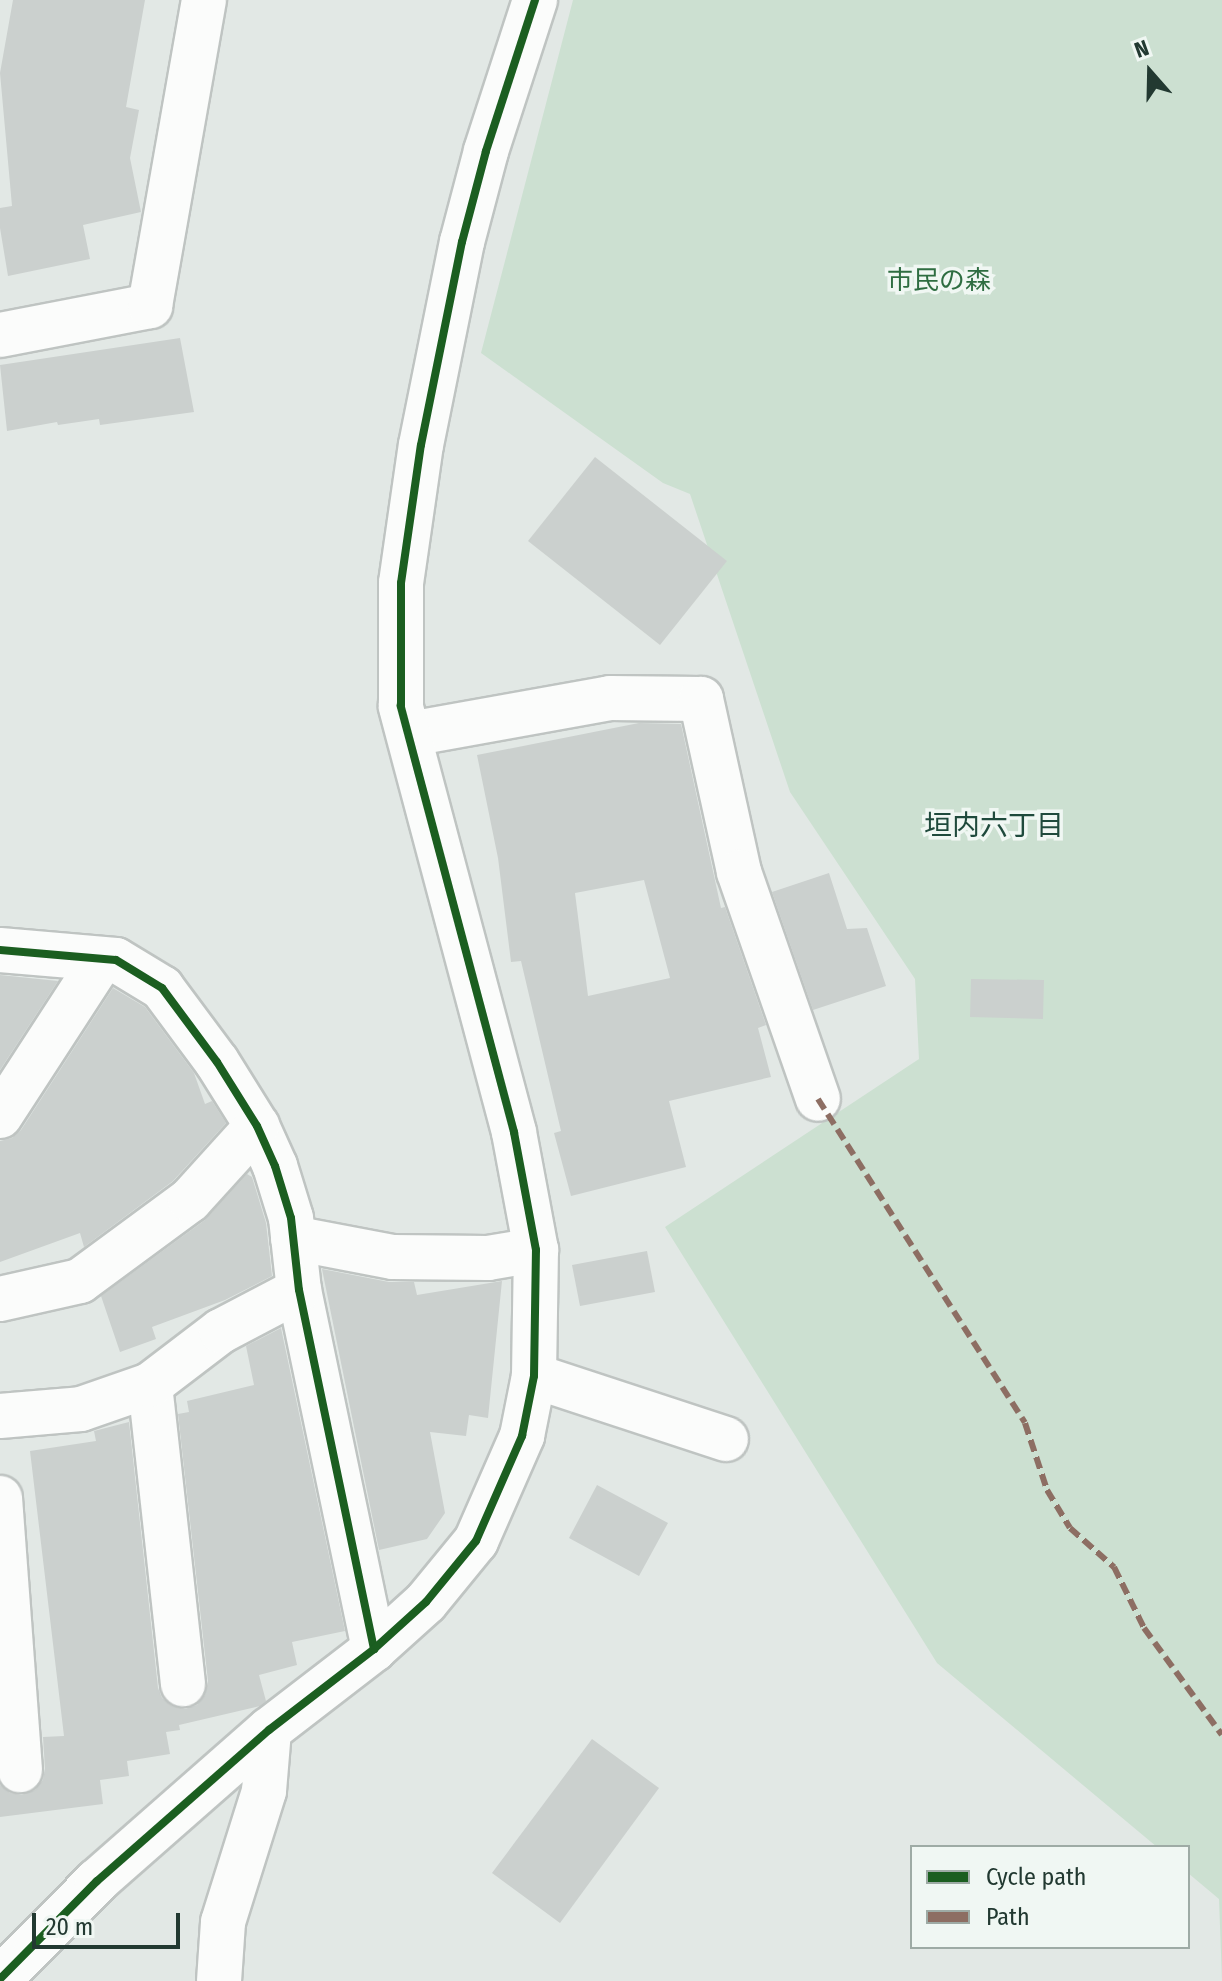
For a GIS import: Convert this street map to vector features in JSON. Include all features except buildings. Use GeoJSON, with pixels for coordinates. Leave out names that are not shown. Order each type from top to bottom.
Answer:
{"type":"FeatureCollection","features":[{"type":"Feature","properties":{"kind":"street"},"geometry":{"type":"LineString","coordinates":[[0,335],[150,306],[204,0]]}},
{"type":"Feature","properties":{"kind":"street"},"geometry":{"type":"LineString","coordinates":[[0,1979],[97,1881],[269,1730],[374,1649],[426,1602],[476,1541],[522,1436],[534,1376],[536,1250],[514,1132],[401,706],[401,583],[421,445],[462,242],[486,151],[535,0]]}},
{"type":"Feature","properties":{"kind":"street"},"geometry":{"type":"LineString","coordinates":[[410,734],[610,698],[701,699],[739,872],[818,1099]]}},
{"type":"Feature","properties":{"kind":"street"},"geometry":{"type":"LineString","coordinates":[[0,950],[116,960],[162,988],[217,1062],[257,1126],[275,1166],[293,1238],[299,1290],[374,1649]]}},
{"type":"Feature","properties":{"kind":"street"},"geometry":{"type":"LineString","coordinates":[[0,1116],[102,959]]}},
{"type":"Feature","properties":{"kind":"street"},"geometry":{"type":"LineString","coordinates":[[0,1299],[80,1281],[190,1200],[257,1126]]}},
{"type":"Feature","properties":{"kind":"street"},"geometry":{"type":"LineString","coordinates":[[293,1238],[393,1257],[488,1258],[536,1250]]}},
{"type":"Feature","properties":{"kind":"street"},"geometry":{"type":"LineString","coordinates":[[0,1416],[81,1409],[150,1385],[221,1331],[299,1290]]}},
{"type":"Feature","properties":{"kind":"street"},"geometry":{"type":"LineString","coordinates":[[534,1376],[726,1439]]}},
{"type":"Feature","properties":{"kind":"street"},"geometry":{"type":"LineString","coordinates":[[150,1385],[183,1684]]}},
{"type":"Feature","properties":{"kind":"street"},"geometry":{"type":"LineString","coordinates":[[0,1498],[20,1770]]}},
{"type":"Feature","properties":{"kind":"street"},"geometry":{"type":"LineString","coordinates":[[219,1981],[223,1922],[264,1791],[269,1730]]}},
{"type":"Feature","properties":{"kind":"green space","name":"市民の森"},"geometry":{"type":"Polygon","coordinates":[[[573,0],[1222,0],[1222,1981],[1219,1899],[1190,1875],[1190,1845],[1155,1845],[937,1663],[665,1227],[919,1059],[915,979],[790,792],[690,494],[663,483],[481,353],[573,0]]]}},
{"type":"Feature","properties":{"kind":"marked path"},"geometry":{"type":"LineString","coordinates":[[818,1099],[1025,1423],[1047,1490],[1070,1528],[1114,1567],[1144,1628],[1222,1735]]}},
{"type":"Feature","properties":{"kind":"cycle path"},"geometry":{"type":"LineString","coordinates":[[0,1979],[97,1881],[269,1730],[374,1649],[426,1602],[476,1541],[522,1436],[534,1376],[536,1250],[514,1132],[401,706],[401,583],[421,445],[462,242],[486,151],[535,0]]}},
{"type":"Feature","properties":{"kind":"cycle path"},"geometry":{"type":"LineString","coordinates":[[0,950],[116,960],[162,988],[217,1062],[257,1126],[275,1166],[291,1218],[299,1290],[374,1649]]}},
{"type":"Feature","properties":{"kind":"district","name":"垣内六丁目"},"geometry":{"type":"Point","coordinates":[994,826]}}]}
